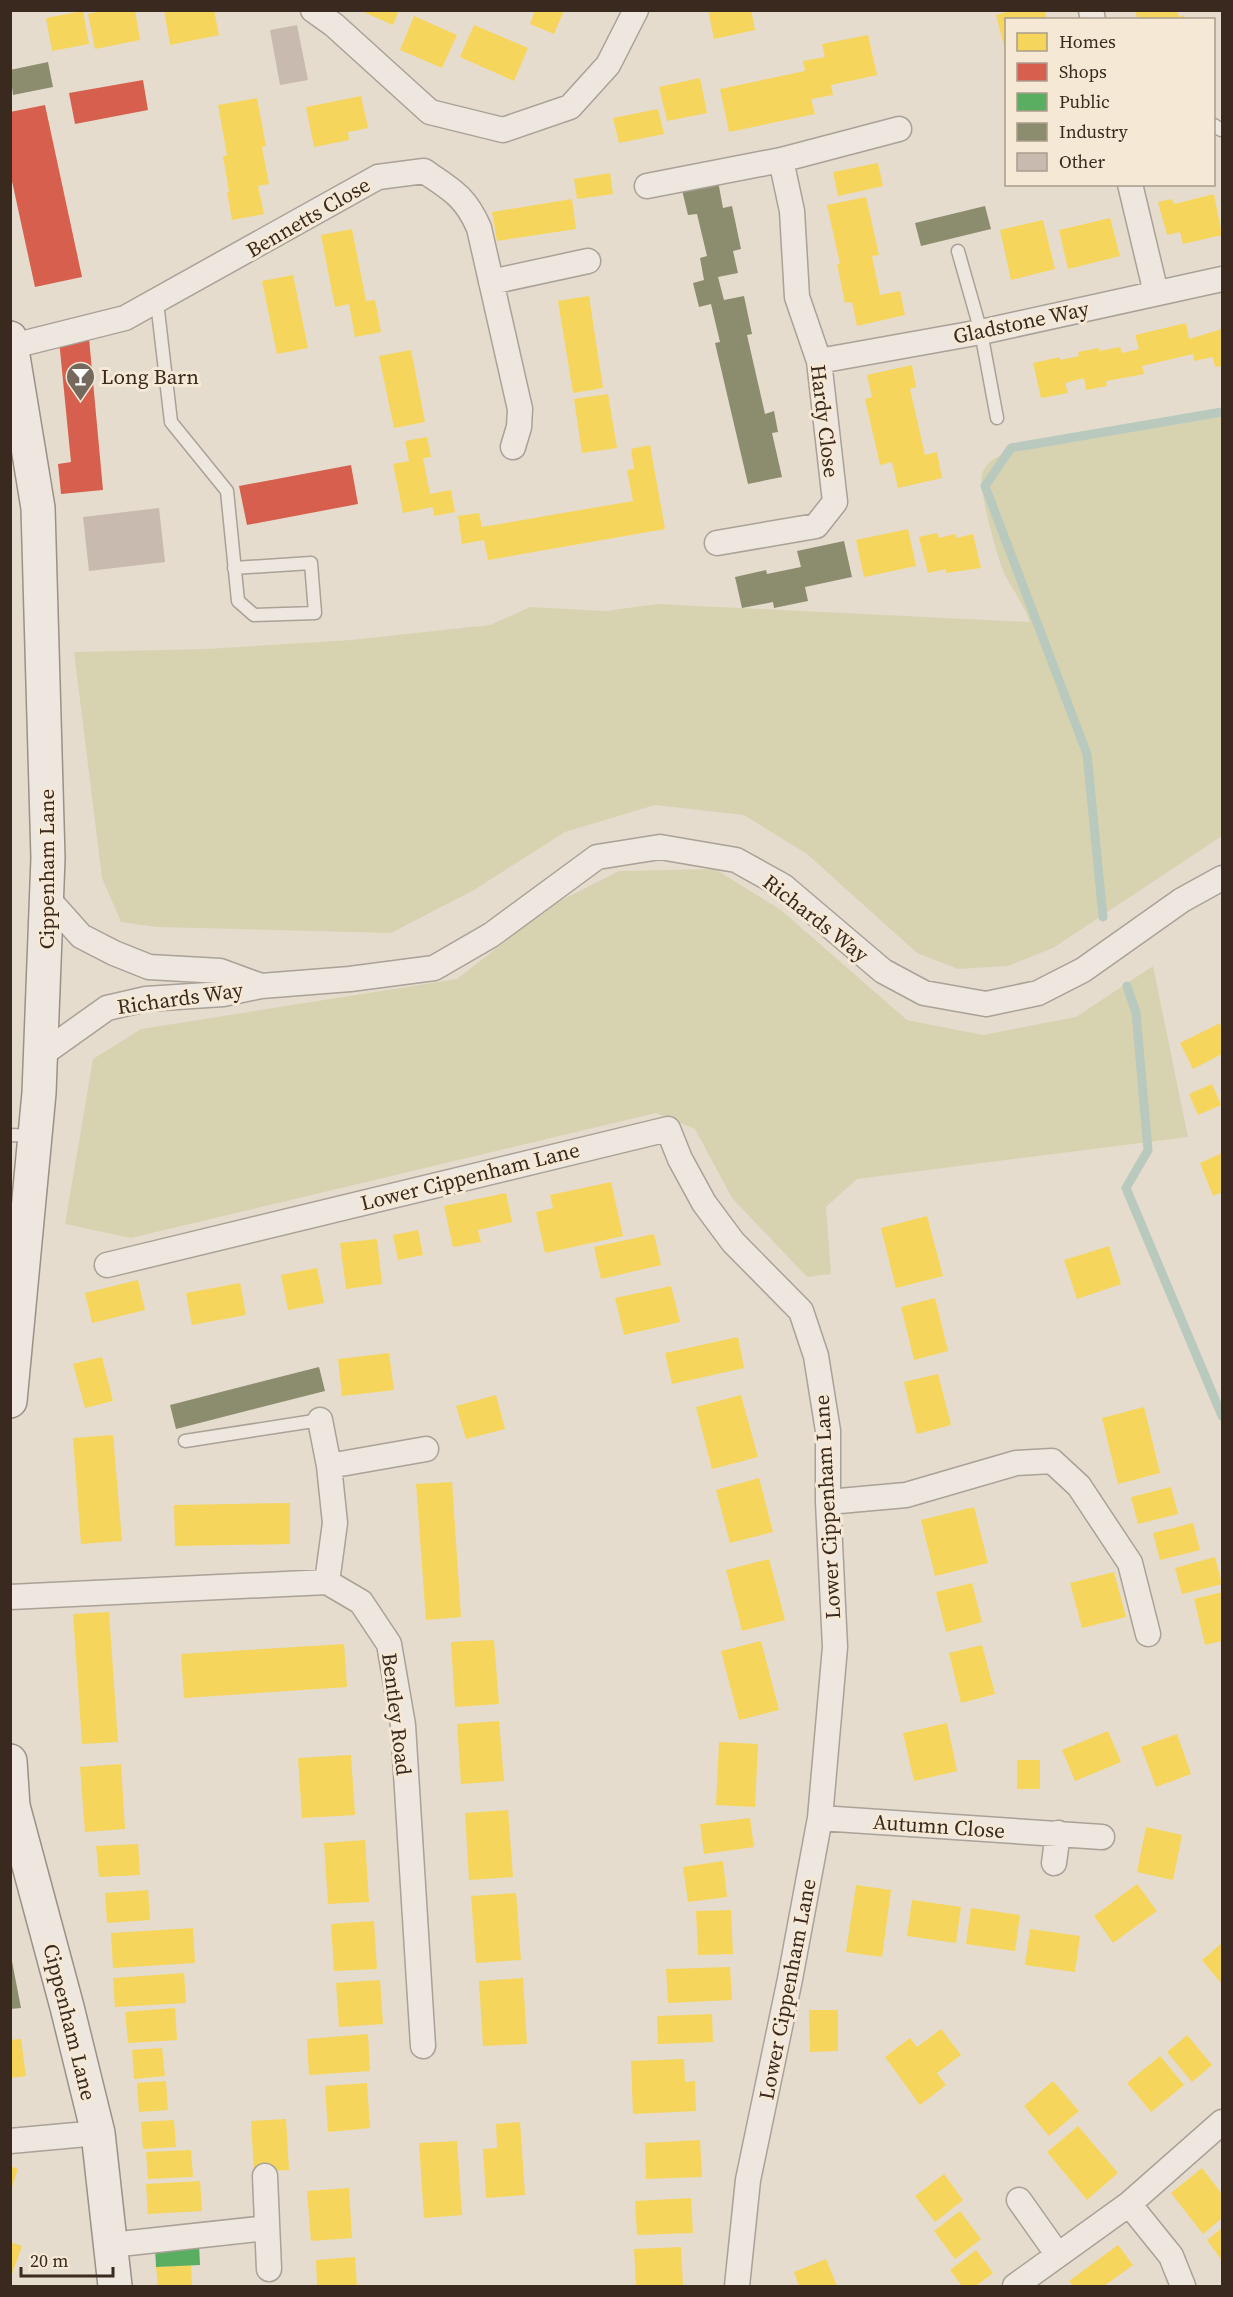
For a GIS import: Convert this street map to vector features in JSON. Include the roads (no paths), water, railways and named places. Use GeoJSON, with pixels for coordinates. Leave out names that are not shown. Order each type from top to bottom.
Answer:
{"type":"FeatureCollection","features":[{"type":"Feature","properties":{"kind":"street"},"geometry":{"type":"LineString","coordinates":[[313,10],[430,112],[503,130],[570,107],[608,65],[636,10]]}},
{"type":"Feature","properties":{"kind":"street"},"geometry":{"type":"LineString","coordinates":[[647,186],[781,160],[899,129]]}},
{"type":"Feature","properties":{"kind":"street","name":"Hardy Close"},"geometry":{"type":"LineString","coordinates":[[717,543],[816,526],[835,502],[819,361],[797,297],[792,211],[781,160]]}},
{"type":"Feature","properties":{"kind":"street","name":"Bennetts Close"},"geometry":{"type":"LineString","coordinates":[[12,342],[125,318],[378,177],[424,171],[459,194],[471,210],[479,228],[520,409],[519,427],[513,447]]}},
{"type":"Feature","properties":{"kind":"street"},"geometry":{"type":"LineString","coordinates":[[1130,186],[1156,293]]}},
{"type":"Feature","properties":{"kind":"street"},"geometry":{"type":"LineString","coordinates":[[491,282],[588,261]]}},
{"type":"Feature","properties":{"kind":"street","name":"Gladstone Way"},"geometry":{"type":"LineString","coordinates":[[819,361],[981,332],[1222,279]]}},
{"type":"Feature","properties":{"kind":"street","name":"Cippenham Lane"},"geometry":{"type":"LineString","coordinates":[[10,1401],[22,1136],[41,1056],[48,898],[38,508],[12,342]]}},
{"type":"Feature","properties":{"kind":"street","name":"Richards Way"},"geometry":{"type":"LineString","coordinates":[[41,1056],[107,1008],[146,999],[223,994],[261,986],[350,979],[434,968],[491,935],[597,858],[660,847],[736,860],[783,886],[883,971],[924,993],[986,1004],[1038,993],[1083,970],[1182,900],[1222,878]]}},
{"type":"Feature","properties":{"kind":"street","name":"Richards Way"},"geometry":{"type":"LineString","coordinates":[[48,898],[81,936],[114,953],[149,967],[220,971],[261,986]]}},
{"type":"Feature","properties":{"kind":"street","name":"Lower Cippenham Lane"},"geometry":{"type":"LineString","coordinates":[[107,1265],[668,1129],[680,1159],[704,1203],[733,1242],[801,1311],[816,1356],[828,1431],[828,1502],[835,1647],[820,1818],[790,1979],[748,2180],[737,2286]]}},
{"type":"Feature","properties":{"kind":"street"},"geometry":{"type":"LineString","coordinates":[[10,1597],[327,1582],[335,1523],[329,1466],[320,1420]]}},
{"type":"Feature","properties":{"kind":"street"},"geometry":{"type":"LineString","coordinates":[[329,1466],[426,1449]]}},
{"type":"Feature","properties":{"kind":"street"},"geometry":{"type":"LineString","coordinates":[[828,1502],[906,1495],[1016,1463],[1052,1461],[1079,1486],[1130,1563],[1148,1634]]}},
{"type":"Feature","properties":{"kind":"street","name":"Bentley Road"},"geometry":{"type":"LineString","coordinates":[[327,1582],[361,1602],[389,1644],[403,1725],[423,2046]]}},
{"type":"Feature","properties":{"kind":"street","name":"Cippenham Lane"},"geometry":{"type":"LineString","coordinates":[[10,1761],[13,1806],[68,2007],[98,2133],[115,2286]]}},
{"type":"Feature","properties":{"kind":"street","name":"Autumn Close"},"geometry":{"type":"LineString","coordinates":[[820,1818],[1102,1837]]}},
{"type":"Feature","properties":{"kind":"street"},"geometry":{"type":"LineString","coordinates":[[1054,1863],[1058,1833]]}},
{"type":"Feature","properties":{"kind":"street"},"geometry":{"type":"LineString","coordinates":[[1015,2286],[1129,2204],[1222,2122]]}},
{"type":"Feature","properties":{"kind":"street"},"geometry":{"type":"LineString","coordinates":[[10,2141],[98,2133]]}},
{"type":"Feature","properties":{"kind":"street"},"geometry":{"type":"LineString","coordinates":[[265,2176],[269,2269]]}},
{"type":"Feature","properties":{"kind":"street"},"geometry":{"type":"LineString","coordinates":[[1019,2200],[1058,2255]]}},
{"type":"Feature","properties":{"kind":"street"},"geometry":{"type":"LineString","coordinates":[[1129,2204],[1171,2256],[1183,2286]]}},
{"type":"Feature","properties":{"kind":"street"},"geometry":{"type":"LineString","coordinates":[[111,2245],[267,2228]]}},
{"type":"Feature","properties":{"kind":"lane"},"geometry":{"type":"LineString","coordinates":[[958,251],[981,332],[997,418]]}},
{"type":"Feature","properties":{"kind":"lane"},"geometry":{"type":"LineString","coordinates":[[157,302],[171,422],[227,491],[234,568],[238,601],[254,615],[315,614],[311,563],[234,568]]}},
{"type":"Feature","properties":{"kind":"lane"},"geometry":{"type":"LineString","coordinates":[[185,1441],[320,1420]]}},
{"type":"Feature","properties":{"kind":"waterway"},"geometry":{"type":"LineString","coordinates":[[1103,917],[1087,754],[985,486],[1011,448],[1222,412]]}},
{"type":"Feature","properties":{"kind":"waterway"},"geometry":{"type":"LineString","coordinates":[[1127,986],[1136,1013],[1148,1150],[1126,1188],[1222,1416]]}},
{"type":"Feature","properties":{"kind":"place","name":"Long Barn"},"geometry":{"type":"Point","coordinates":[80,402]}}]}
